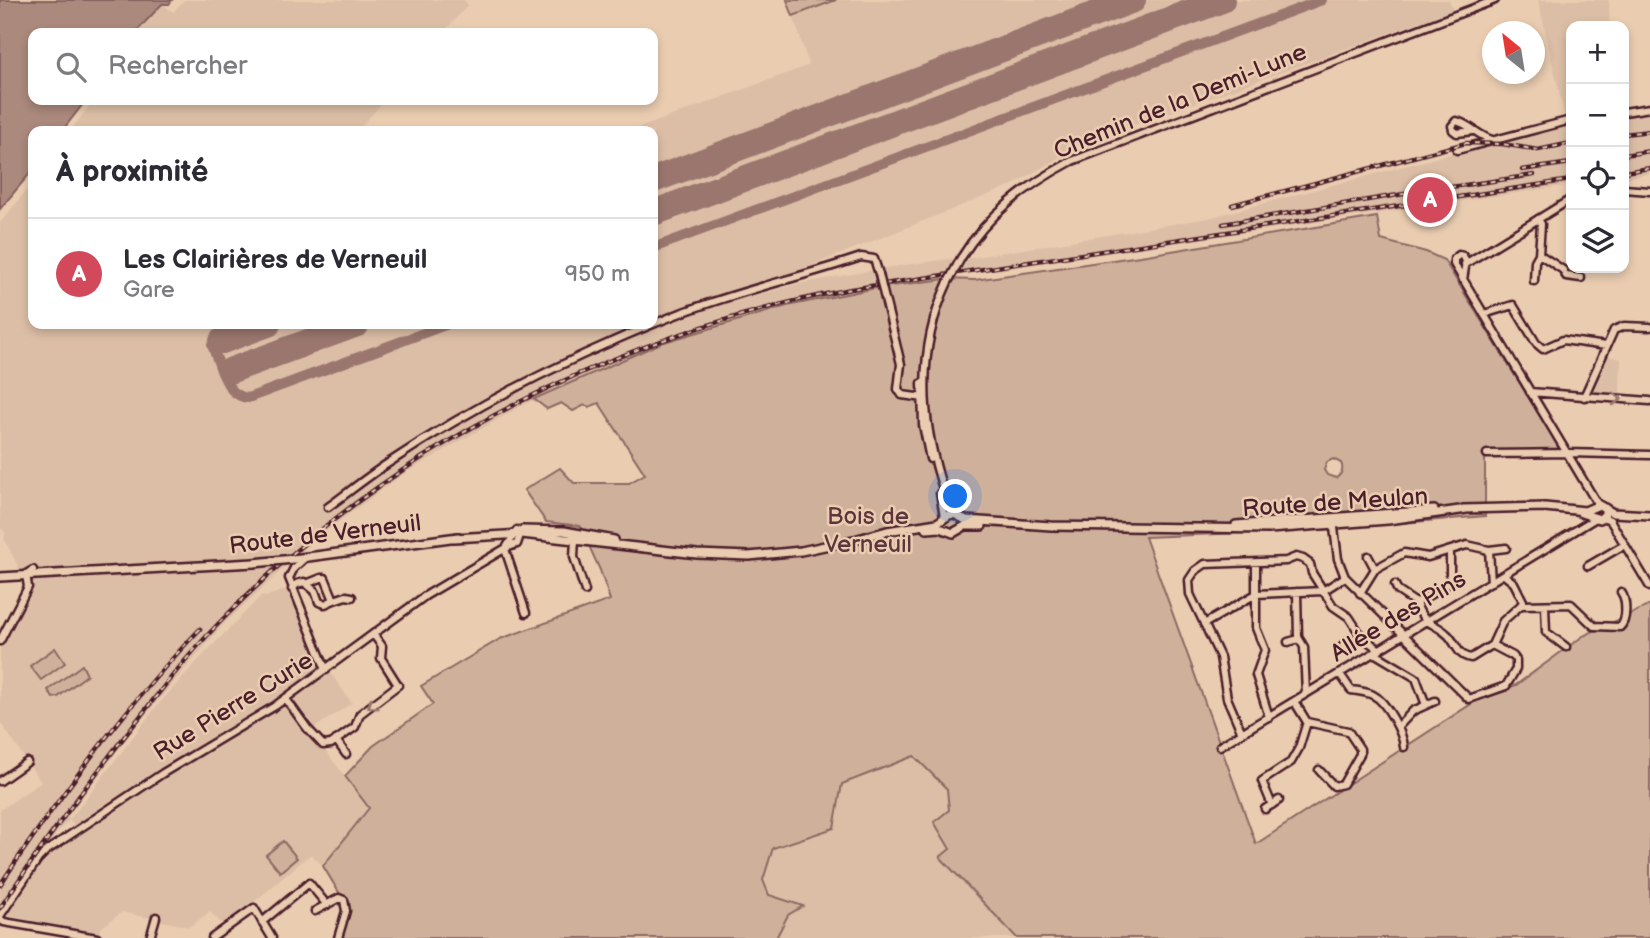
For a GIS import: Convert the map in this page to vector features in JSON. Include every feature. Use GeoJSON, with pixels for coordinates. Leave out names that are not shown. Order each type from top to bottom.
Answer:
{"type":"FeatureCollection","features":[{"type":"Feature","properties":{"kind":"main road"},"geometry":{"type":"LineString","coordinates":[[1598,506],[1605,516],[1591,512],[1598,506]]}},
{"type":"Feature","properties":{"kind":"main road","name":"Route de Meulan"},"geometry":{"type":"LineString","coordinates":[[960,530],[970,526],[1269,529],[1467,509],[1561,508],[1585,511],[1598,506]]}},
{"type":"Feature","properties":{"kind":"main road","name":"Route de Meulan"},"geometry":{"type":"LineString","coordinates":[[1514,508],[1605,516],[1650,516]]}},
{"type":"Feature","properties":{"kind":"main road"},"geometry":{"type":"LineString","coordinates":[[950,513],[957,515],[962,524],[960,530],[954,533],[946,531],[942,525],[944,518],[950,513]]}},
{"type":"Feature","properties":{"kind":"main road","name":"Route de Meulan"},"geometry":{"type":"LineString","coordinates":[[957,515],[964,520],[980,522],[1051,526]]}},
{"type":"Feature","properties":{"kind":"main road","name":"Route de Verneuil"},"geometry":{"type":"LineString","coordinates":[[851,541],[887,531],[937,523],[944,518]]}},
{"type":"Feature","properties":{"kind":"main road","name":"Route de Verneuil"},"geometry":{"type":"LineString","coordinates":[[454,538],[519,532],[697,554],[749,556],[801,551],[930,529],[946,531]]}},
{"type":"Feature","properties":{"kind":"main road","name":"Route de Verneuil"},"geometry":{"type":"LineString","coordinates":[[0,575],[254,563],[519,532],[568,531],[624,544]]}},
{"type":"Feature","properties":{"kind":"street","name":"Chemin de la Demi-Lune"},"geometry":{"type":"LineString","coordinates":[[923,398],[923,362],[929,333],[948,282],[978,234],[1016,196],[1038,180],[1072,161],[1495,0]]}},
{"type":"Feature","properties":{"kind":"street"},"geometry":{"type":"LineString","coordinates":[[1629,111],[1650,108]]}},
{"type":"Feature","properties":{"kind":"street"},"geometry":{"type":"LineString","coordinates":[[1457,150],[1566,121]]}},
{"type":"Feature","properties":{"kind":"street"},"geometry":{"type":"LineString","coordinates":[[1473,131],[1493,140]]}},
{"type":"Feature","properties":{"kind":"street"},"geometry":{"type":"LineString","coordinates":[[1629,189],[1650,191]]}},
{"type":"Feature","properties":{"kind":"street"},"geometry":{"type":"LineString","coordinates":[[1455,266],[1460,268],[1566,202]]}},
{"type":"Feature","properties":{"kind":"street"},"geometry":{"type":"LineString","coordinates":[[1534,281],[1541,224],[1538,219]]}},
{"type":"Feature","properties":{"kind":"street"},"geometry":{"type":"LineString","coordinates":[[1481,253],[1455,257],[1453,261],[1598,506]]}},
{"type":"Feature","properties":{"kind":"street"},"geometry":{"type":"LineString","coordinates":[[1539,254],[1563,270],[1566,276],[1581,278]]}},
{"type":"Feature","properties":{"kind":"street"},"geometry":{"type":"LineString","coordinates":[[1463,256],[1463,280]]}},
{"type":"Feature","properties":{"kind":"street"},"geometry":{"type":"LineString","coordinates":[[658,323],[861,257],[874,259],[901,364],[898,389],[902,395],[923,398]]}},
{"type":"Feature","properties":{"kind":"street"},"geometry":{"type":"LineString","coordinates":[[1483,314],[1513,305],[1536,343],[1544,349],[1563,340],[1606,346]]}},
{"type":"Feature","properties":{"kind":"street"},"geometry":{"type":"LineString","coordinates":[[1584,397],[1614,330],[1618,327],[1650,327]]}},
{"type":"Feature","properties":{"kind":"street"},"geometry":{"type":"LineString","coordinates":[[328,507],[391,461],[446,426],[503,394],[644,329]]}},
{"type":"Feature","properties":{"kind":"street"},"geometry":{"type":"LineString","coordinates":[[1530,392],[1650,401]]}},
{"type":"Feature","properties":{"kind":"street"},"geometry":{"type":"LineString","coordinates":[[923,398],[935,462],[948,505],[957,515]]}},
{"type":"Feature","properties":{"kind":"street"},"geometry":{"type":"LineString","coordinates":[[923,398],[926,445],[943,503],[944,518]]}},
{"type":"Feature","properties":{"kind":"street"},"geometry":{"type":"LineString","coordinates":[[1487,454],[1650,455]]}},
{"type":"Feature","properties":{"kind":"street"},"geometry":{"type":"LineString","coordinates":[[1605,516],[1650,587]]}},
{"type":"Feature","properties":{"kind":"street"},"geometry":{"type":"LineString","coordinates":[[1605,516],[1613,517],[1611,522]]}},
{"type":"Feature","properties":{"kind":"street","name":"Allée des Pins"},"geometry":{"type":"LineString","coordinates":[[1220,746],[1605,516]]}},
{"type":"Feature","properties":{"kind":"street"},"geometry":{"type":"LineString","coordinates":[[1335,521],[1338,559],[1345,577],[1469,699],[1506,686],[1516,669],[1513,656],[1492,645]]}},
{"type":"Feature","properties":{"kind":"street"},"geometry":{"type":"LineString","coordinates":[[568,531],[575,539],[574,557],[585,591]]}},
{"type":"Feature","properties":{"kind":"street","name":"Rue Pierre Curie"},"geometry":{"type":"LineString","coordinates":[[0,917],[46,851],[165,772],[286,699],[433,590],[505,548],[519,532]]}},
{"type":"Feature","properties":{"kind":"street"},"geometry":{"type":"LineString","coordinates":[[501,534],[505,538],[505,548],[526,613]]}},
{"type":"Feature","properties":{"kind":"street"},"geometry":{"type":"LineString","coordinates":[[1360,593],[1375,569],[1404,553],[1428,557],[1467,545],[1489,550],[1506,548]]}},
{"type":"Feature","properties":{"kind":"street"},"geometry":{"type":"LineString","coordinates":[[1588,566],[1624,545]]}},
{"type":"Feature","properties":{"kind":"street"},"geometry":{"type":"LineString","coordinates":[[1489,550],[1492,582]]}},
{"type":"Feature","properties":{"kind":"street"},"geometry":{"type":"LineString","coordinates":[[1416,603],[1451,580],[1450,551]]}},
{"type":"Feature","properties":{"kind":"street"},"geometry":{"type":"LineString","coordinates":[[1368,556],[1375,569]]}},
{"type":"Feature","properties":{"kind":"street"},"geometry":{"type":"LineString","coordinates":[[306,557],[289,574],[292,589],[326,670]]}},
{"type":"Feature","properties":{"kind":"street"},"geometry":{"type":"LineString","coordinates":[[1242,733],[1227,698],[1220,657],[1189,589],[1189,580],[1195,571],[1205,564],[1256,564],[1265,560],[1286,561],[1296,557],[1303,559],[1310,564],[1333,606],[1349,617],[1362,637],[1377,652],[1416,678],[1426,705]]}},
{"type":"Feature","properties":{"kind":"street"},"geometry":{"type":"LineString","coordinates":[[1256,564],[1257,633],[1265,650],[1256,675],[1269,716]]}},
{"type":"Feature","properties":{"kind":"street"},"geometry":{"type":"LineString","coordinates":[[0,641],[27,587],[30,572]]}},
{"type":"Feature","properties":{"kind":"street"},"geometry":{"type":"LineString","coordinates":[[1395,585],[1398,591],[1416,603],[1426,622],[1448,635],[1460,653],[1471,658],[1492,645],[1503,621],[1523,601],[1518,590],[1504,575]]}},
{"type":"Feature","properties":{"kind":"street"},"geometry":{"type":"LineString","coordinates":[[1204,624],[1256,594],[1323,591],[1345,577]]}},
{"type":"Feature","properties":{"kind":"street"},"geometry":{"type":"LineString","coordinates":[[292,589],[297,584],[325,578],[334,600]]}},
{"type":"Feature","properties":{"kind":"street"},"geometry":{"type":"LineString","coordinates":[[306,584],[315,591],[319,602],[325,604],[346,596],[352,597]]}},
{"type":"Feature","properties":{"kind":"street"},"geometry":{"type":"LineString","coordinates":[[1297,592],[1299,639],[1304,647],[1306,694]]}},
{"type":"Feature","properties":{"kind":"street"},"geometry":{"type":"LineString","coordinates":[[1521,605],[1571,604],[1594,626],[1620,627],[1624,620],[1624,596],[1621,592]]}},
{"type":"Feature","properties":{"kind":"street"},"geometry":{"type":"LineString","coordinates":[[1545,605],[1546,632],[1566,647]]}},
{"type":"Feature","properties":{"kind":"street"},"geometry":{"type":"LineString","coordinates":[[286,699],[321,744],[329,745],[355,727],[360,713],[398,685],[381,658],[382,646],[373,634]]}},
{"type":"Feature","properties":{"kind":"street"},"geometry":{"type":"LineString","coordinates":[[1343,645],[1346,647],[1362,637]]}},
{"type":"Feature","properties":{"kind":"street"},"geometry":{"type":"LineString","coordinates":[[1288,642],[1299,639]]}},
{"type":"Feature","properties":{"kind":"street"},"geometry":{"type":"LineString","coordinates":[[1340,674],[1351,690],[1374,695],[1378,699],[1398,727],[1404,747]]}},
{"type":"Feature","properties":{"kind":"street"},"geometry":{"type":"LineString","coordinates":[[1294,701],[1307,722],[1348,731],[1360,748],[1360,754],[1343,784],[1334,786],[1319,770]]}},
{"type":"Feature","properties":{"kind":"street"},"geometry":{"type":"LineString","coordinates":[[1398,727],[1413,711],[1435,701]]}},
{"type":"Feature","properties":{"kind":"street"},"geometry":{"type":"LineString","coordinates":[[1279,800],[1269,807],[1262,781],[1291,762],[1299,748],[1307,722]]}},
{"type":"Feature","properties":{"kind":"street"},"geometry":{"type":"LineString","coordinates":[[336,740],[346,754]]}},
{"type":"Feature","properties":{"kind":"street"},"geometry":{"type":"LineString","coordinates":[[0,781],[27,762]]}},
{"type":"Feature","properties":{"kind":"street"},"geometry":{"type":"LineString","coordinates":[[262,922],[309,883],[327,905]]}},
{"type":"Feature","properties":{"kind":"street"},"geometry":{"type":"LineString","coordinates":[[315,911],[339,898],[344,900],[346,911],[338,938]]}},
{"type":"Feature","properties":{"kind":"street"},"geometry":{"type":"LineString","coordinates":[[212,938],[254,908],[272,938]]}},
{"type":"Feature","properties":{"kind":"street"},"geometry":{"type":"LineString","coordinates":[[0,917],[4,922],[94,938]]}},
{"type":"Feature","properties":{"kind":"street"},"geometry":{"type":"LineString","coordinates":[[150,938],[156,917]]}},
{"type":"Feature","properties":{"kind":"shaded area"},"geometry":{"type":"Polygon","coordinates":[[[0,0],[172,0],[169,4],[162,4],[140,28],[28,28],[28,105],[82,105],[66,126],[28,126],[28,176],[0,209],[0,0]]]}},
{"type":"Feature","properties":{"kind":"shaded area"},"geometry":{"type":"Polygon","coordinates":[[[184,0],[464,0],[468,5],[447,28],[140,28],[162,4],[173,12],[184,0]]]}},
{"type":"Feature","properties":{"kind":"shaded area"},"geometry":{"type":"Polygon","coordinates":[[[836,0],[1449,0],[1453,10],[1080,145],[1013,185],[771,282],[658,320],[658,126],[644,126],[809,65],[793,16],[836,0]]]}},
{"type":"Feature","properties":{"kind":"shaded area"},"geometry":{"type":"Polygon","coordinates":[[[1538,0],[1609,2],[1610,21],[1566,21],[1566,118],[1545,21],[1538,0]]]}},
{"type":"Feature","properties":{"kind":"shaded area"},"geometry":{"type":"Polygon","coordinates":[[[90,105],[380,105],[362,126],[74,126],[90,105]]]}},
{"type":"Feature","properties":{"kind":"shaded area"},"geometry":{"type":"Polygon","coordinates":[[[1650,110],[1650,174],[1629,177],[1629,113],[1650,110]]]}},
{"type":"Feature","properties":{"kind":"shaded area"},"geometry":{"type":"Polygon","coordinates":[[[1566,123],[1566,186],[955,275],[964,259],[1208,218],[1566,123]]]}},
{"type":"Feature","properties":{"kind":"shaded area"},"geometry":{"type":"Polygon","coordinates":[[[28,188],[28,329],[635,329],[479,405],[397,455],[347,496],[447,428],[504,396],[597,351],[651,329],[658,329],[658,326],[676,319],[724,303],[798,284],[956,258],[945,279],[876,288],[787,306],[661,343],[521,406],[402,475],[316,538],[224,624],[136,726],[67,817],[70,819],[156,707],[262,595],[265,597],[287,589],[320,664],[319,671],[266,708],[183,756],[75,826],[69,820],[41,850],[0,912],[0,810],[41,782],[0,722],[0,645],[5,641],[26,590],[4,539],[5,532],[0,528],[0,223],[28,188]]]}},
{"type":"Feature","properties":{"kind":"shaded area"},"geometry":{"type":"Polygon","coordinates":[[[1604,355],[1621,359],[1620,396],[1601,396],[1593,390],[1592,385],[1604,355]]]}},
{"type":"Feature","properties":{"kind":"shaded area"},"geometry":{"type":"Polygon","coordinates":[[[329,671],[352,703],[310,731],[369,807],[323,866],[311,854],[223,925],[210,912],[189,927],[122,912],[101,928],[99,935],[4,915],[40,860],[162,777],[280,709],[329,671]]]}},
{"type":"Feature","properties":{"kind":"shaded area"},"geometry":{"type":"Polygon","coordinates":[[[914,756],[947,789],[950,849],[940,858],[1017,938],[776,938],[788,915],[802,907],[769,896],[763,880],[773,848],[834,828],[842,784],[914,756]]]}},
{"type":"Feature","properties":{"kind":"green space"},"geometry":{"type":"Polygon","coordinates":[[[787,0],[836,0],[793,16],[787,0]]]}},
{"type":"Feature","properties":{"kind":"green space","name":"Bois de Verneuil"},"geometry":{"type":"Polygon","coordinates":[[[1377,217],[1381,240],[1426,252],[1444,260],[1562,452],[1485,453],[1485,516],[1318,530],[1145,537],[1256,844],[1482,697],[1516,685],[1583,636],[1650,605],[1650,938],[1017,938],[940,857],[950,849],[934,822],[949,810],[947,789],[914,756],[842,784],[834,828],[773,848],[763,880],[769,895],[803,906],[788,915],[776,938],[340,938],[349,909],[323,866],[369,808],[345,776],[373,746],[433,704],[421,686],[500,639],[610,600],[580,526],[546,522],[524,490],[560,468],[574,483],[629,483],[645,474],[599,403],[589,407],[585,405],[573,411],[561,403],[547,409],[534,399],[661,343],[787,306],[876,288],[945,279],[975,280],[1377,217]],[[1333,459],[1327,462],[1324,470],[1327,475],[1336,478],[1341,473],[1341,463],[1333,459]]]}},
{"type":"Feature","properties":{"kind":"green space"},"geometry":{"type":"Polygon","coordinates":[[[55,648],[65,663],[41,680],[30,666],[55,648]]]}},
{"type":"Feature","properties":{"kind":"green space"},"geometry":{"type":"Polygon","coordinates":[[[82,665],[87,675],[53,698],[48,690],[82,665]]]}},
{"type":"Feature","properties":{"kind":"green space"},"geometry":{"type":"Polygon","coordinates":[[[283,841],[297,858],[280,872],[266,855],[283,841]]]}},
{"type":"Feature","properties":{"kind":"taxiway"},"geometry":{"type":"LineString","coordinates":[[658,246],[1322,0]]}},
{"type":"Feature","properties":{"kind":"taxiway"},"geometry":{"type":"LineString","coordinates":[[232,370],[222,373],[226,382],[235,393],[248,398],[434,329]]}},
{"type":"Feature","properties":{"kind":"taxiway"},"geometry":{"type":"LineString","coordinates":[[222,341],[212,345],[222,373]]}},
{"type":"Feature","properties":{"kind":"runway"},"geometry":{"type":"LineString","coordinates":[[658,178],[1133,0]]}},
{"type":"Feature","properties":{"kind":"runway"},"geometry":{"type":"LineString","coordinates":[[658,211],[1222,0]]}},
{"type":"Feature","properties":{"kind":"runway"},"geometry":{"type":"LineString","coordinates":[[222,341],[254,329]]}},
{"type":"Feature","properties":{"kind":"runway"},"geometry":{"type":"LineString","coordinates":[[232,370],[343,329]]}},
{"type":"Feature","properties":{"kind":"railway"},"geometry":{"type":"LineString","coordinates":[[1629,133],[1650,131]]}},
{"type":"Feature","properties":{"kind":"railway"},"geometry":{"type":"LineString","coordinates":[[1232,205],[1466,143],[1502,144],[1538,150],[1566,144]]}},
{"type":"Feature","properties":{"kind":"railway"},"geometry":{"type":"LineString","coordinates":[[1629,154],[1650,151]]}},
{"type":"Feature","properties":{"kind":"railway"},"geometry":{"type":"LineString","coordinates":[[1522,170],[1566,164]]}},
{"type":"Feature","properties":{"kind":"railway"},"geometry":{"type":"LineString","coordinates":[[1629,171],[1650,168]]}},
{"type":"Feature","properties":{"kind":"railway"},"geometry":{"type":"LineString","coordinates":[[1223,224],[1534,175]]}},
{"type":"Feature","properties":{"kind":"railway"},"geometry":{"type":"LineString","coordinates":[[0,908],[85,788],[183,663],[206,636],[296,550],[366,496],[440,447],[517,404],[597,366],[679,335],[764,309],[851,289],[1566,181]]}},
{"type":"Feature","properties":{"kind":"railway"},"geometry":{"type":"LineString","coordinates":[[0,885],[94,752],[200,629]]}},
{"type":"Feature","properties":{"kind":"place","name":"Les Clairières de Verneuil"},"geometry":{"type":"Point","coordinates":[1430,200]}}]}
